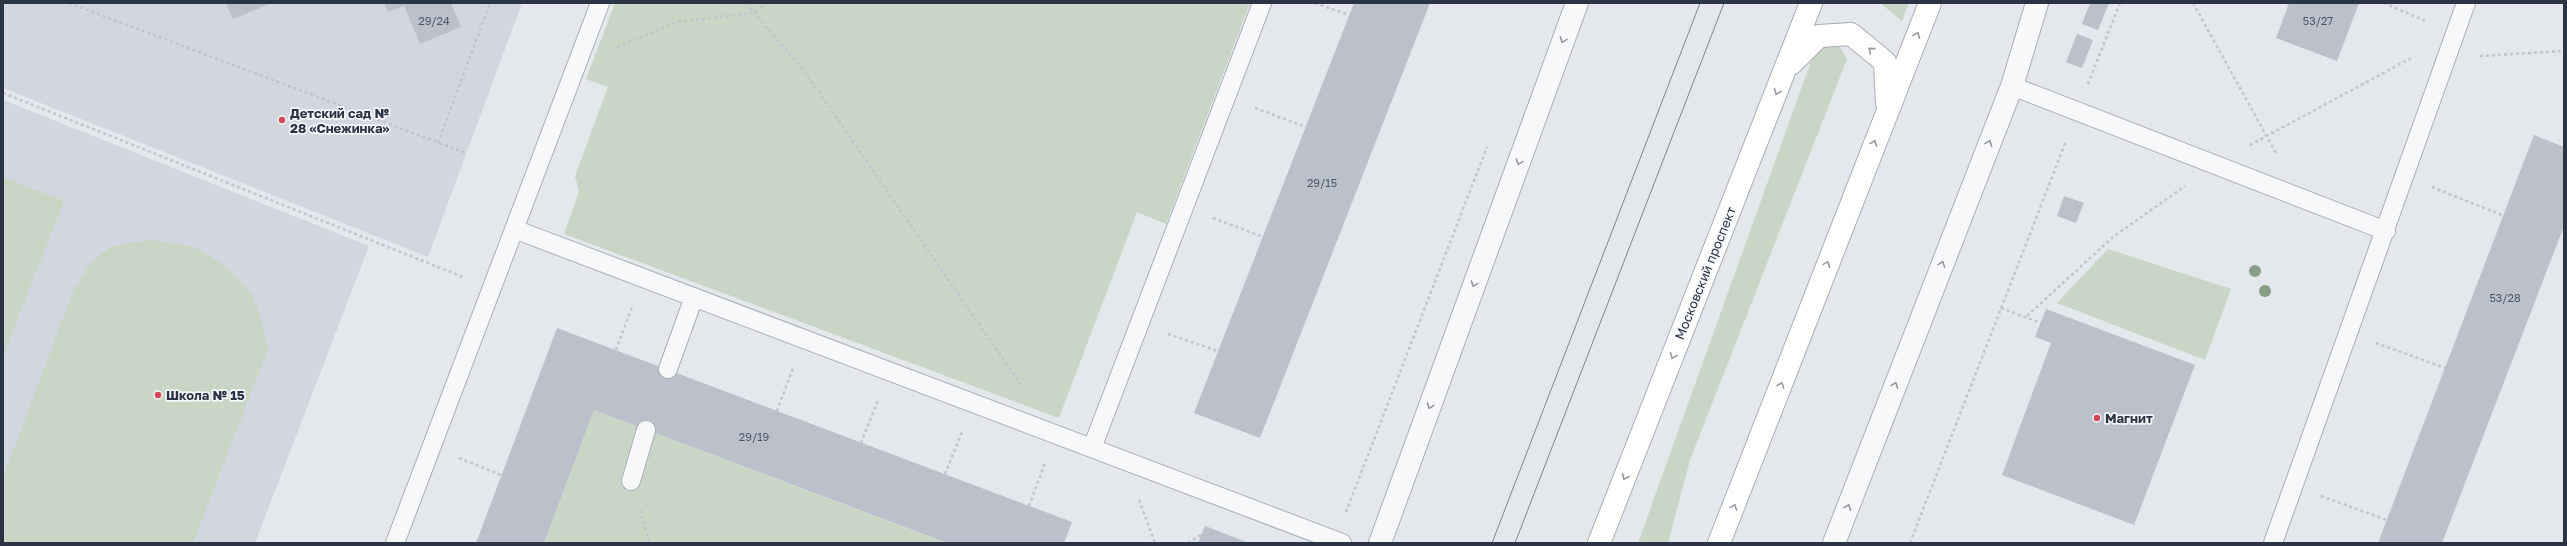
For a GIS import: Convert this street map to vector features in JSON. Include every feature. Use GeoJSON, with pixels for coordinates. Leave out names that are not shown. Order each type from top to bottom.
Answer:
{"type":"FeatureCollection","features":[{"type":"Feature","properties":{"kind":"main road","name":"Московский проспект"},"geometry":{"type":"LineString","coordinates":[[1599,543],[1811,3]]}},
{"type":"Feature","properties":{"kind":"main road"},"geometry":{"type":"LineString","coordinates":[[1720,543],[1887,110],[1930,3]]}},
{"type":"Feature","properties":{"kind":"main road"},"geometry":{"type":"LineString","coordinates":[[1786,69],[1819,36],[1851,34],[1885,62],[1887,110]]}},
{"type":"Feature","properties":{"kind":"street"},"geometry":{"type":"LineString","coordinates":[[1380,543],[1577,3]]}},
{"type":"Feature","properties":{"kind":"street"},"geometry":{"type":"LineString","coordinates":[[1834,543],[2012,86],[2037,3]]}},
{"type":"Feature","properties":{"kind":"lane"},"geometry":{"type":"LineString","coordinates":[[394,543],[600,3]]}},
{"type":"Feature","properties":{"kind":"lane"},"geometry":{"type":"LineString","coordinates":[[1092,448],[1262,3]]}},
{"type":"Feature","properties":{"kind":"lane"},"geometry":{"type":"LineString","coordinates":[[2273,543],[2448,58],[2466,3]]}},
{"type":"Feature","properties":{"kind":"lane"},"geometry":{"type":"LineString","coordinates":[[2012,86],[2386,231]]}},
{"type":"Feature","properties":{"kind":"lane"},"geometry":{"type":"LineString","coordinates":[[514,229],[1338,542]]}},
{"type":"Feature","properties":{"kind":"lane"},"geometry":{"type":"LineString","coordinates":[[668,369],[694,297]]}},
{"type":"Feature","properties":{"kind":"lane"},"geometry":{"type":"LineString","coordinates":[[631,481],[646,430]]}},
{"type":"Feature","properties":{"kind":"path"},"geometry":{"type":"LineString","coordinates":[[69,3],[466,153]]}},
{"type":"Feature","properties":{"kind":"path"},"geometry":{"type":"LineString","coordinates":[[438,143],[490,3]]}},
{"type":"Feature","properties":{"kind":"path"},"geometry":{"type":"LineString","coordinates":[[746,3],[805,72],[1024,390]]}},
{"type":"Feature","properties":{"kind":"path"},"geometry":{"type":"LineString","coordinates":[[576,65],[677,22],[753,13],[768,3]]}},
{"type":"Feature","properties":{"kind":"path"},"geometry":{"type":"LineString","coordinates":[[1315,3],[1349,15]]}},
{"type":"Feature","properties":{"kind":"path"},"geometry":{"type":"LineString","coordinates":[[1910,543],[2120,3]]}},
{"type":"Feature","properties":{"kind":"path"},"geometry":{"type":"LineString","coordinates":[[2193,3],[2301,198]]}},
{"type":"Feature","properties":{"kind":"path"},"geometry":{"type":"LineString","coordinates":[[2384,3],[2456,34]]}},
{"type":"Feature","properties":{"kind":"path"},"geometry":{"type":"LineString","coordinates":[[2448,58],[2564,51]]}},
{"type":"Feature","properties":{"kind":"path"},"geometry":{"type":"LineString","coordinates":[[3,93],[492,289]]}},
{"type":"Feature","properties":{"kind":"path"},"geometry":{"type":"LineString","coordinates":[[1226,98],[1306,127]]}},
{"type":"Feature","properties":{"kind":"path"},"geometry":{"type":"LineString","coordinates":[[1338,542],[1489,143]]}},
{"type":"Feature","properties":{"kind":"path"},"geometry":{"type":"LineString","coordinates":[[2405,176],[2504,216]]}},
{"type":"Feature","properties":{"kind":"path"},"geometry":{"type":"LineString","coordinates":[[1185,207],[1263,237]]}},
{"type":"Feature","properties":{"kind":"path"},"geometry":{"type":"LineString","coordinates":[[616,350],[643,278]]}},
{"type":"Feature","properties":{"kind":"path"},"geometry":{"type":"LineString","coordinates":[[2002,308],[2041,323]]}},
{"type":"Feature","properties":{"kind":"path"},"geometry":{"type":"LineString","coordinates":[[1140,325],[1218,351]]}},
{"type":"Feature","properties":{"kind":"path"},"geometry":{"type":"LineString","coordinates":[[2349,333],[2445,368]]}},
{"type":"Feature","properties":{"kind":"path"},"geometry":{"type":"LineString","coordinates":[[777,411],[803,339]]}},
{"type":"Feature","properties":{"kind":"path"},"geometry":{"type":"LineString","coordinates":[[861,443],[889,372]]}},
{"type":"Feature","properties":{"kind":"path"},"geometry":{"type":"LineString","coordinates":[[945,474],[974,404]]}},
{"type":"Feature","properties":{"kind":"path"},"geometry":{"type":"LineString","coordinates":[[1029,506],[1056,435]]}},
{"type":"Feature","properties":{"kind":"path"},"geometry":{"type":"LineString","coordinates":[[431,447],[501,475]]}},
{"type":"Feature","properties":{"kind":"path"},"geometry":{"type":"LineString","coordinates":[[2293,486],[2387,520]]}},
{"type":"Feature","properties":{"kind":"shaded area","name":"Детский сад № 28 «Снежинка»"},"geometry":{"type":"Polygon","coordinates":[[[3,3],[522,3],[428,257],[3,88],[3,3]]]}},
{"type":"Feature","properties":{"kind":"shaded area","name":"Школа № 15"},"geometry":{"type":"Polygon","coordinates":[[[3,100],[369,246],[255,543],[3,543],[3,100]]]}},
{"type":"Feature","properties":{"kind":"green space"},"geometry":{"type":"Polygon","coordinates":[[[615,3],[1250,3],[1166,224],[1137,212],[1059,418],[564,234],[579,192],[575,176],[608,87],[586,79],[615,3]]]}},
{"type":"Feature","properties":{"kind":"green space"},"geometry":{"type":"Polygon","coordinates":[[[1880,3],[1909,3],[1902,21],[1880,3]]]}},
{"type":"Feature","properties":{"kind":"green space"},"geometry":{"type":"Polygon","coordinates":[[[1839,45],[1847,59],[1690,460],[1668,543],[1638,543],[1814,53],[1821,46],[1839,45]]]}},
{"type":"Feature","properties":{"kind":"green space"},"geometry":{"type":"Polygon","coordinates":[[[3,177],[64,201],[3,356],[3,177]]]}},
{"type":"Feature","properties":{"kind":"green space"},"geometry":{"type":"Polygon","coordinates":[[[150,240],[192,246],[223,264],[251,292],[261,319],[268,349],[193,543],[3,543],[3,478],[73,291],[91,262],[112,246],[150,240]]]}},
{"type":"Feature","properties":{"kind":"green space"},"geometry":{"type":"Polygon","coordinates":[[[2108,249],[2231,289],[2205,360],[2057,303],[2108,249]]]}},
{"type":"Feature","properties":{"kind":"green space"},"geometry":{"type":"Polygon","coordinates":[[[594,410],[946,543],[544,543],[594,410]]]}},
{"type":"Feature","properties":{"kind":"building"},"geometry":{"type":"Polygon","coordinates":[[[226,3],[272,3],[233,19],[226,3]]]}},
{"type":"Feature","properties":{"kind":"building"},"geometry":{"type":"Polygon","coordinates":[[[384,3],[451,3],[461,27],[420,44],[404,6],[388,12],[384,3]]]}},
{"type":"Feature","properties":{"kind":"building"},"geometry":{"type":"Polygon","coordinates":[[[1354,3],[1430,3],[1260,438],[1194,413],[1354,3]]]}},
{"type":"Feature","properties":{"kind":"building"},"geometry":{"type":"Polygon","coordinates":[[[2090,3],[2109,3],[2098,30],[2082,24],[2090,3]]]}},
{"type":"Feature","properties":{"kind":"building"},"geometry":{"type":"Polygon","coordinates":[[[2289,3],[2359,3],[2337,61],[2276,38],[2289,3]]]}},
{"type":"Feature","properties":{"kind":"building"},"geometry":{"type":"Polygon","coordinates":[[[2077,34],[2093,40],[2082,68],[2066,62],[2077,34]]]}},
{"type":"Feature","properties":{"kind":"building"},"geometry":{"type":"Polygon","coordinates":[[[2534,135],[2564,147],[2564,226],[2442,543],[2378,543],[2534,135]]]}},
{"type":"Feature","properties":{"kind":"building"},"geometry":{"type":"Polygon","coordinates":[[[2064,196],[2084,203],[2076,223],[2057,216],[2064,196]]]}},
{"type":"Feature","properties":{"kind":"building"},"geometry":{"type":"Polygon","coordinates":[[[2046,309],[2195,365],[2134,525],[2002,475],[2051,343],[2035,337],[2046,309]]]}},
{"type":"Feature","properties":{"kind":"building"},"geometry":{"type":"Polygon","coordinates":[[[557,328],[1072,522],[1064,543],[947,543],[594,410],[544,543],[476,543],[557,328]]]}},
{"type":"Feature","properties":{"kind":"building"},"geometry":{"type":"Polygon","coordinates":[[[1205,526],[1249,543],[1198,543],[1205,526]]]}},
{"type":"Feature","properties":{"kind":"tram line"},"geometry":{"type":"LineString","coordinates":[[1492,543],[1700,3]]}},
{"type":"Feature","properties":{"kind":"tram line"},"geometry":{"type":"LineString","coordinates":[[1515,543],[1724,3]]}},
{"type":"Feature","properties":{"kind":"place","name":"Детский сад № 28 «Снежинка»"},"geometry":{"type":"Point","coordinates":[282,120]}},
{"type":"Feature","properties":{"kind":"place","name":"Школа № 15"},"geometry":{"type":"Point","coordinates":[158,395]}},
{"type":"Feature","properties":{"kind":"place","name":"Магнит"},"geometry":{"type":"Point","coordinates":[2097,418]}}]}
